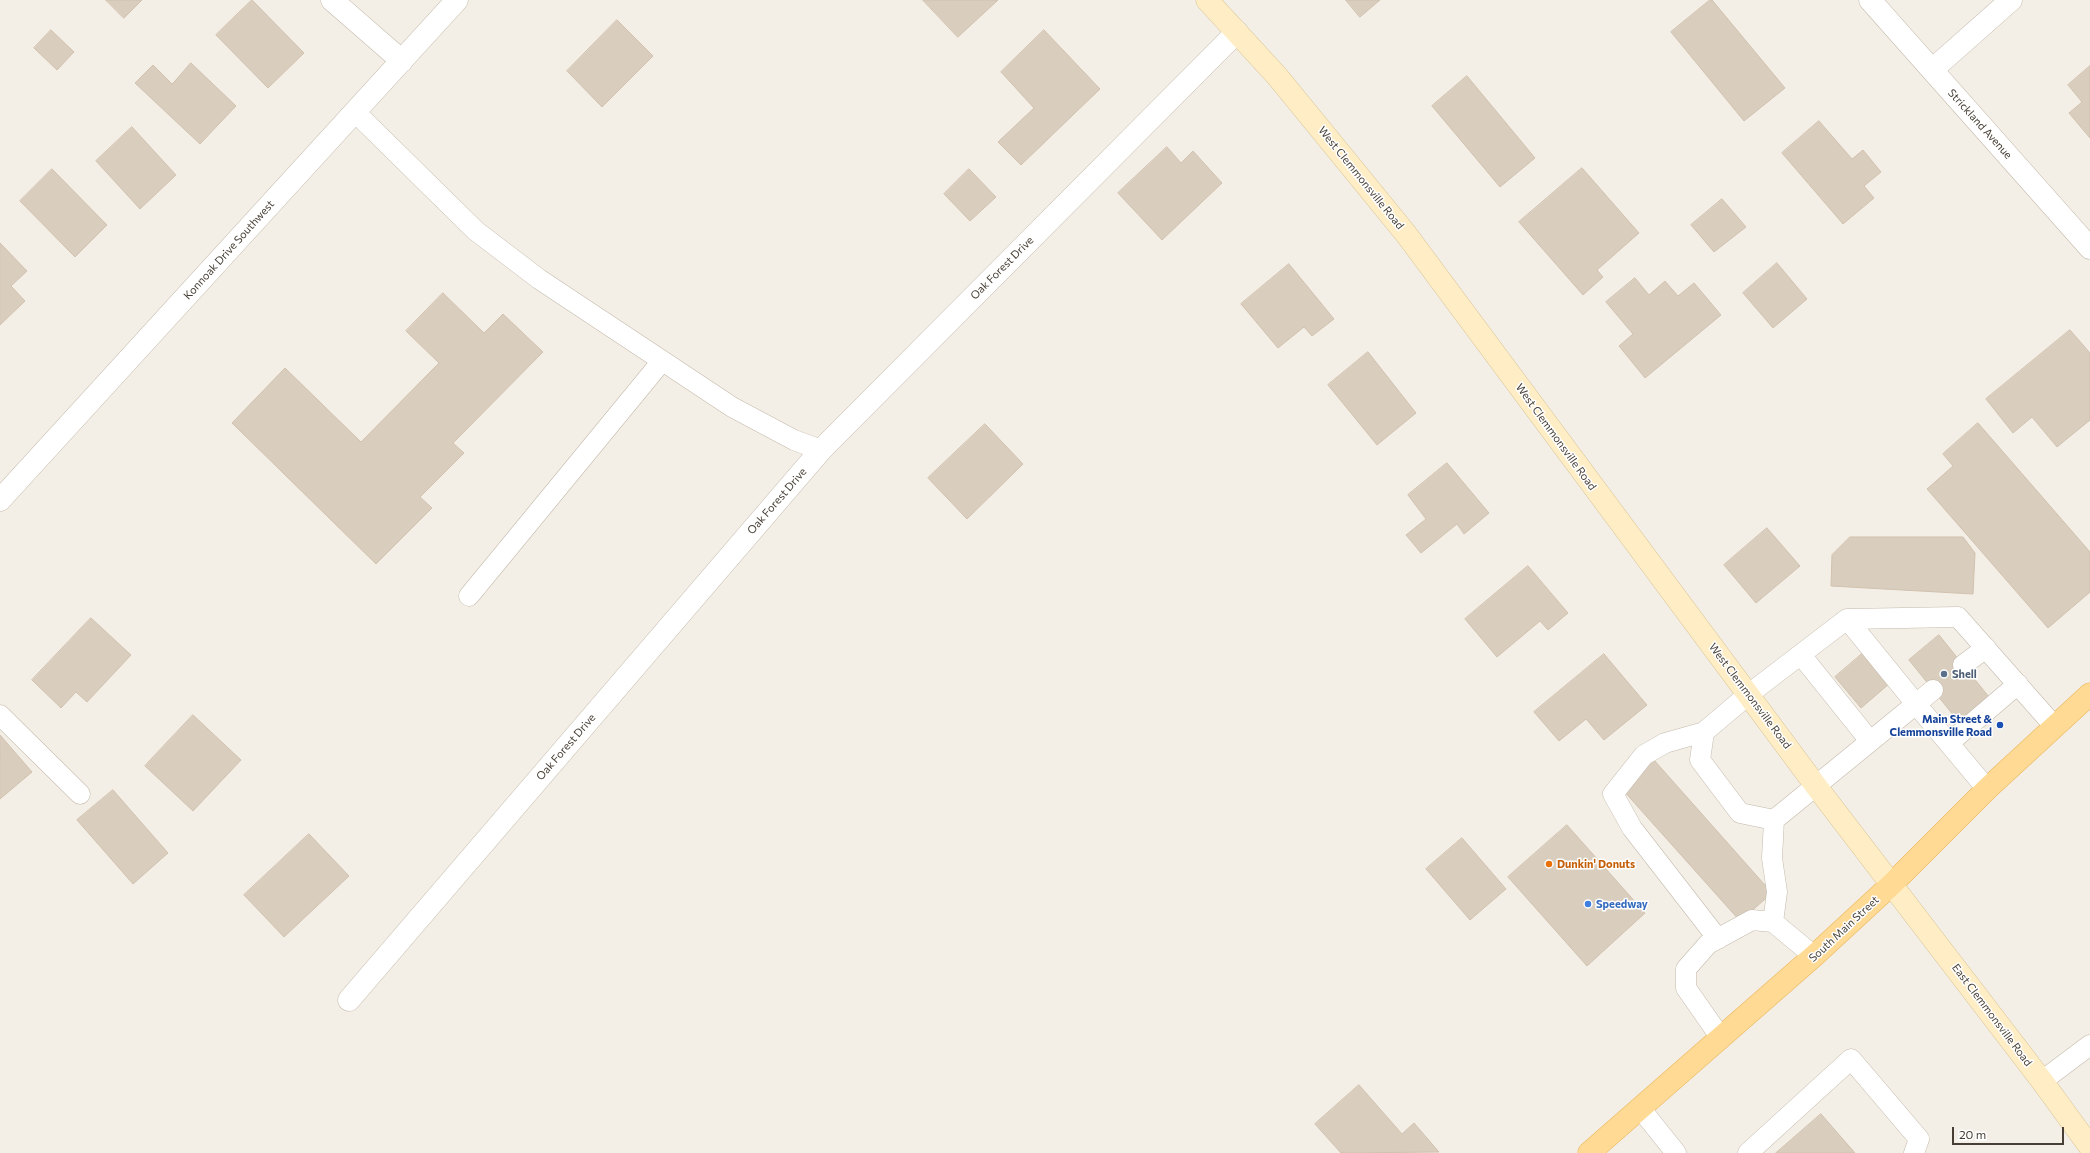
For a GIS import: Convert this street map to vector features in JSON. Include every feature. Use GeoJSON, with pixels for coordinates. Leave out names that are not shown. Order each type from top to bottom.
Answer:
{"type":"FeatureCollection","features":[{"type":"Feature","properties":{"kind":"main road","name":"West Clemmonsville Road"},"geometry":{"type":"LineString","coordinates":[[1207,0],[1277,76],[1406,234],[1816,786],[1892,884]]}},
{"type":"Feature","properties":{"kind":"main road","name":"South Main Street"},"geometry":{"type":"LineString","coordinates":[[1589,1153],[1814,956],[1892,884],[1987,789],[2090,694]]}},
{"type":"Feature","properties":{"kind":"main road","name":"East Clemmonsville Road"},"geometry":{"type":"LineString","coordinates":[[1892,884],[2042,1081],[2090,1147]]}},
{"type":"Feature","properties":{"kind":"street"},"geometry":{"type":"LineString","coordinates":[[332,0],[402,61]]}},
{"type":"Feature","properties":{"kind":"street","name":"Konnoak Drive Southwest"},"geometry":{"type":"LineString","coordinates":[[0,500],[457,0]]}},
{"type":"Feature","properties":{"kind":"street","name":"Strickland Avenue"},"geometry":{"type":"LineString","coordinates":[[1870,0],[2090,248]]}},
{"type":"Feature","properties":{"kind":"street"},"geometry":{"type":"LineString","coordinates":[[1932,70],[2011,0]]}},
{"type":"Feature","properties":{"kind":"street","name":"Oak Forest Drive"},"geometry":{"type":"LineString","coordinates":[[349,1000],[821,450],[1237,32]]}},
{"type":"Feature","properties":{"kind":"lane"},"geometry":{"type":"LineString","coordinates":[[355,112],[476,231],[539,279],[732,407],[794,440],[821,450]]}},
{"type":"Feature","properties":{"kind":"lane"},"geometry":{"type":"LineString","coordinates":[[469,596],[662,361]]}},
{"type":"Feature","properties":{"kind":"lane"},"geometry":{"type":"LineString","coordinates":[[1718,939],[1632,828],[1613,794],[1644,755],[1665,744],[1704,732],[1749,694],[1848,619],[1958,617],[2055,727]]}},
{"type":"Feature","properties":{"kind":"lane"},"geometry":{"type":"LineString","coordinates":[[1848,619],[1987,789]]}},
{"type":"Feature","properties":{"kind":"lane"},"geometry":{"type":"LineString","coordinates":[[1963,665],[1986,648]]}},
{"type":"Feature","properties":{"kind":"lane"},"geometry":{"type":"LineString","coordinates":[[1801,655],[1870,741]]}},
{"type":"Feature","properties":{"kind":"lane"},"geometry":{"type":"LineString","coordinates":[[1949,743],[2018,684]]}},
{"type":"Feature","properties":{"kind":"lane"},"geometry":{"type":"LineString","coordinates":[[1773,922],[1777,892],[1772,858],[1774,820],[1933,690]]}},
{"type":"Feature","properties":{"kind":"lane"},"geometry":{"type":"LineString","coordinates":[[0,715],[80,794]]}},
{"type":"Feature","properties":{"kind":"lane"},"geometry":{"type":"LineString","coordinates":[[1704,732],[1700,760],[1740,813],[1774,820]]}},
{"type":"Feature","properties":{"kind":"lane"},"geometry":{"type":"LineString","coordinates":[[1721,1038],[1686,988],[1686,969],[1708,944],[1752,920],[1773,922],[1814,956]]}},
{"type":"Feature","properties":{"kind":"lane"},"geometry":{"type":"LineString","coordinates":[[2042,1081],[2090,1045]]}},
{"type":"Feature","properties":{"kind":"lane"},"geometry":{"type":"LineString","coordinates":[[1748,1153],[1850,1059],[1919,1139],[1914,1153]]}},
{"type":"Feature","properties":{"kind":"lane"},"geometry":{"type":"LineString","coordinates":[[1640,1108],[1676,1153]]}},
{"type":"Feature","properties":{"kind":"building"},"geometry":{"type":"Polygon","coordinates":[[[106,0],[142,0],[124,18],[106,0]]]}},
{"type":"Feature","properties":{"kind":"building"},"geometry":{"type":"Polygon","coordinates":[[[252,0],[304,53],[268,88],[216,35],[252,0]]]}},
{"type":"Feature","properties":{"kind":"building"},"geometry":{"type":"Polygon","coordinates":[[[923,0],[998,0],[958,37],[923,0]]]}},
{"type":"Feature","properties":{"kind":"building"},"geometry":{"type":"Polygon","coordinates":[[[1346,0],[1380,0],[1360,17],[1346,0]]]}},
{"type":"Feature","properties":{"kind":"building"},"geometry":{"type":"Polygon","coordinates":[[[1710,0],[1712,0],[1785,88],[1744,121],[1671,32],[1710,0]]]}},
{"type":"Feature","properties":{"kind":"building"},"geometry":{"type":"Polygon","coordinates":[[[617,20],[653,56],[602,107],[567,71],[617,20]]]}},
{"type":"Feature","properties":{"kind":"building"},"geometry":{"type":"Polygon","coordinates":[[[51,30],[74,52],[57,70],[34,48],[51,30]]]}},
{"type":"Feature","properties":{"kind":"building"},"geometry":{"type":"Polygon","coordinates":[[[1044,30],[1100,89],[1021,165],[998,142],[1034,108],[1001,72],[1044,30]]]}},
{"type":"Feature","properties":{"kind":"building"},"geometry":{"type":"Polygon","coordinates":[[[191,63],[236,106],[200,144],[135,83],[153,65],[172,84],[191,63]]]}},
{"type":"Feature","properties":{"kind":"building"},"geometry":{"type":"Polygon","coordinates":[[[2090,66],[2090,138],[2069,113],[2082,102],[2068,85],[2090,66]]]}},
{"type":"Feature","properties":{"kind":"building"},"geometry":{"type":"Polygon","coordinates":[[[1467,76],[1535,158],[1500,187],[1432,106],[1467,76]]]}},
{"type":"Feature","properties":{"kind":"building"},"geometry":{"type":"Polygon","coordinates":[[[1819,121],[1852,159],[1863,150],[1881,172],[1864,186],[1874,198],[1843,224],[1782,153],[1819,121]]]}},
{"type":"Feature","properties":{"kind":"building"},"geometry":{"type":"Polygon","coordinates":[[[132,127],[176,175],[140,209],[96,161],[132,127]]]}},
{"type":"Feature","properties":{"kind":"building"},"geometry":{"type":"Polygon","coordinates":[[[1167,147],[1181,163],[1193,151],[1222,183],[1162,240],[1118,193],[1167,147]]]}},
{"type":"Feature","properties":{"kind":"building"},"geometry":{"type":"Polygon","coordinates":[[[1582,168],[1639,233],[1597,270],[1603,277],[1583,295],[1519,222],[1582,168]]]}},
{"type":"Feature","properties":{"kind":"building"},"geometry":{"type":"Polygon","coordinates":[[[52,169],[107,225],[75,257],[20,201],[52,169]]]}},
{"type":"Feature","properties":{"kind":"building"},"geometry":{"type":"Polygon","coordinates":[[[969,169],[996,197],[970,221],[944,194],[969,169]]]}},
{"type":"Feature","properties":{"kind":"building"},"geometry":{"type":"Polygon","coordinates":[[[1722,199],[1746,227],[1714,252],[1691,225],[1722,199]]]}},
{"type":"Feature","properties":{"kind":"building"},"geometry":{"type":"Polygon","coordinates":[[[0,243],[27,271],[11,286],[25,301],[0,325],[0,243]]]}},
{"type":"Feature","properties":{"kind":"building"},"geometry":{"type":"Polygon","coordinates":[[[1777,263],[1807,299],[1773,328],[1743,293],[1777,263]]]}},
{"type":"Feature","properties":{"kind":"building"},"geometry":{"type":"Polygon","coordinates":[[[1289,264],[1334,319],[1312,336],[1304,327],[1278,348],[1241,304],[1289,264]]]}},
{"type":"Feature","properties":{"kind":"building"},"geometry":{"type":"Polygon","coordinates":[[[1635,278],[1649,295],[1665,281],[1678,296],[1694,283],[1721,315],[1645,378],[1619,346],[1633,334],[1606,302],[1635,278]]]}},
{"type":"Feature","properties":{"kind":"building"},"geometry":{"type":"Polygon","coordinates":[[[443,293],[484,333],[503,314],[543,352],[453,443],[464,453],[420,497],[432,508],[376,564],[232,423],[285,368],[361,442],[439,363],[406,331],[443,293]]]}},
{"type":"Feature","properties":{"kind":"building"},"geometry":{"type":"Polygon","coordinates":[[[2070,330],[2090,353],[2090,420],[2057,447],[2032,417],[2013,433],[1986,399],[2070,330]]]}},
{"type":"Feature","properties":{"kind":"building"},"geometry":{"type":"Polygon","coordinates":[[[1368,352],[1416,413],[1377,445],[1328,385],[1368,352]]]}},
{"type":"Feature","properties":{"kind":"building"},"geometry":{"type":"Polygon","coordinates":[[[1978,423],[2090,552],[2090,592],[2048,628],[1927,489],[1953,466],[1943,454],[1978,423]]]}},
{"type":"Feature","properties":{"kind":"building"},"geometry":{"type":"Polygon","coordinates":[[[985,424],[1023,464],[967,519],[928,478],[985,424]]]}},
{"type":"Feature","properties":{"kind":"building"},"geometry":{"type":"Polygon","coordinates":[[[1447,463],[1489,513],[1464,534],[1457,524],[1421,553],[1406,535],[1426,519],[1408,495],[1447,463]]]}},
{"type":"Feature","properties":{"kind":"building"},"geometry":{"type":"Polygon","coordinates":[[[1767,528],[1800,566],[1756,603],[1724,565],[1767,528]]]}},
{"type":"Feature","properties":{"kind":"building"},"geometry":{"type":"Polygon","coordinates":[[[1850,537],[1963,537],[1975,553],[1973,594],[1831,586],[1832,555],[1850,537]]]}},
{"type":"Feature","properties":{"kind":"building"},"geometry":{"type":"Polygon","coordinates":[[[1528,566],[1568,613],[1548,630],[1540,621],[1497,657],[1465,619],[1528,566]]]}},
{"type":"Feature","properties":{"kind":"building"},"geometry":{"type":"Polygon","coordinates":[[[91,618],[131,655],[87,702],[76,692],[61,708],[32,680],[91,618]]]}},
{"type":"Feature","properties":{"kind":"building"},"geometry":{"type":"Polygon","coordinates":[[[1939,635],[1989,697],[1958,721],[1909,660],[1939,635]]]}},
{"type":"Feature","properties":{"kind":"building"},"geometry":{"type":"Polygon","coordinates":[[[1863,653],[1889,684],[1861,708],[1835,677],[1863,653]]]}},
{"type":"Feature","properties":{"kind":"building"},"geometry":{"type":"Polygon","coordinates":[[[1604,654],[1647,705],[1604,740],[1586,719],[1559,741],[1534,712],[1604,654]]]}},
{"type":"Feature","properties":{"kind":"building"},"geometry":{"type":"Polygon","coordinates":[[[193,715],[241,760],[193,811],[145,766],[193,715]]]}},
{"type":"Feature","properties":{"kind":"building"},"geometry":{"type":"Polygon","coordinates":[[[0,735],[32,772],[0,799],[0,735]]]}},
{"type":"Feature","properties":{"kind":"building"},"geometry":{"type":"Polygon","coordinates":[[[1654,760],[1772,893],[1740,921],[1622,789],[1654,760]]]}},
{"type":"Feature","properties":{"kind":"building"},"geometry":{"type":"Polygon","coordinates":[[[113,790],[168,853],[133,884],[77,820],[113,790]]]}},
{"type":"Feature","properties":{"kind":"building"},"geometry":{"type":"Polygon","coordinates":[[[1567,825],[1645,913],[1587,966],[1508,877],[1567,825]]]}},
{"type":"Feature","properties":{"kind":"building"},"geometry":{"type":"Polygon","coordinates":[[[309,834],[349,876],[284,937],[244,895],[309,834]]]}},
{"type":"Feature","properties":{"kind":"building"},"geometry":{"type":"Polygon","coordinates":[[[1462,838],[1506,889],[1470,920],[1426,869],[1462,838]]]}},
{"type":"Feature","properties":{"kind":"building"},"geometry":{"type":"Polygon","coordinates":[[[1359,1085],[1402,1134],[1414,1123],[1439,1152],[1341,1153],[1315,1124],[1359,1085]]]}},
{"type":"Feature","properties":{"kind":"building"},"geometry":{"type":"Polygon","coordinates":[[[1821,1114],[1855,1153],[1776,1153],[1821,1114]]]}},
{"type":"Feature","properties":{"kind":"place","name":"Shell"},"geometry":{"type":"Point","coordinates":[1944,674]}},
{"type":"Feature","properties":{"kind":"place","name":"Main Street & Clemmonsville Road"},"geometry":{"type":"Point","coordinates":[2000,725]}},
{"type":"Feature","properties":{"kind":"place","name":"Dunkin' Donuts"},"geometry":{"type":"Point","coordinates":[1549,864]}},
{"type":"Feature","properties":{"kind":"place","name":"Speedway"},"geometry":{"type":"Point","coordinates":[1588,904]}}]}
